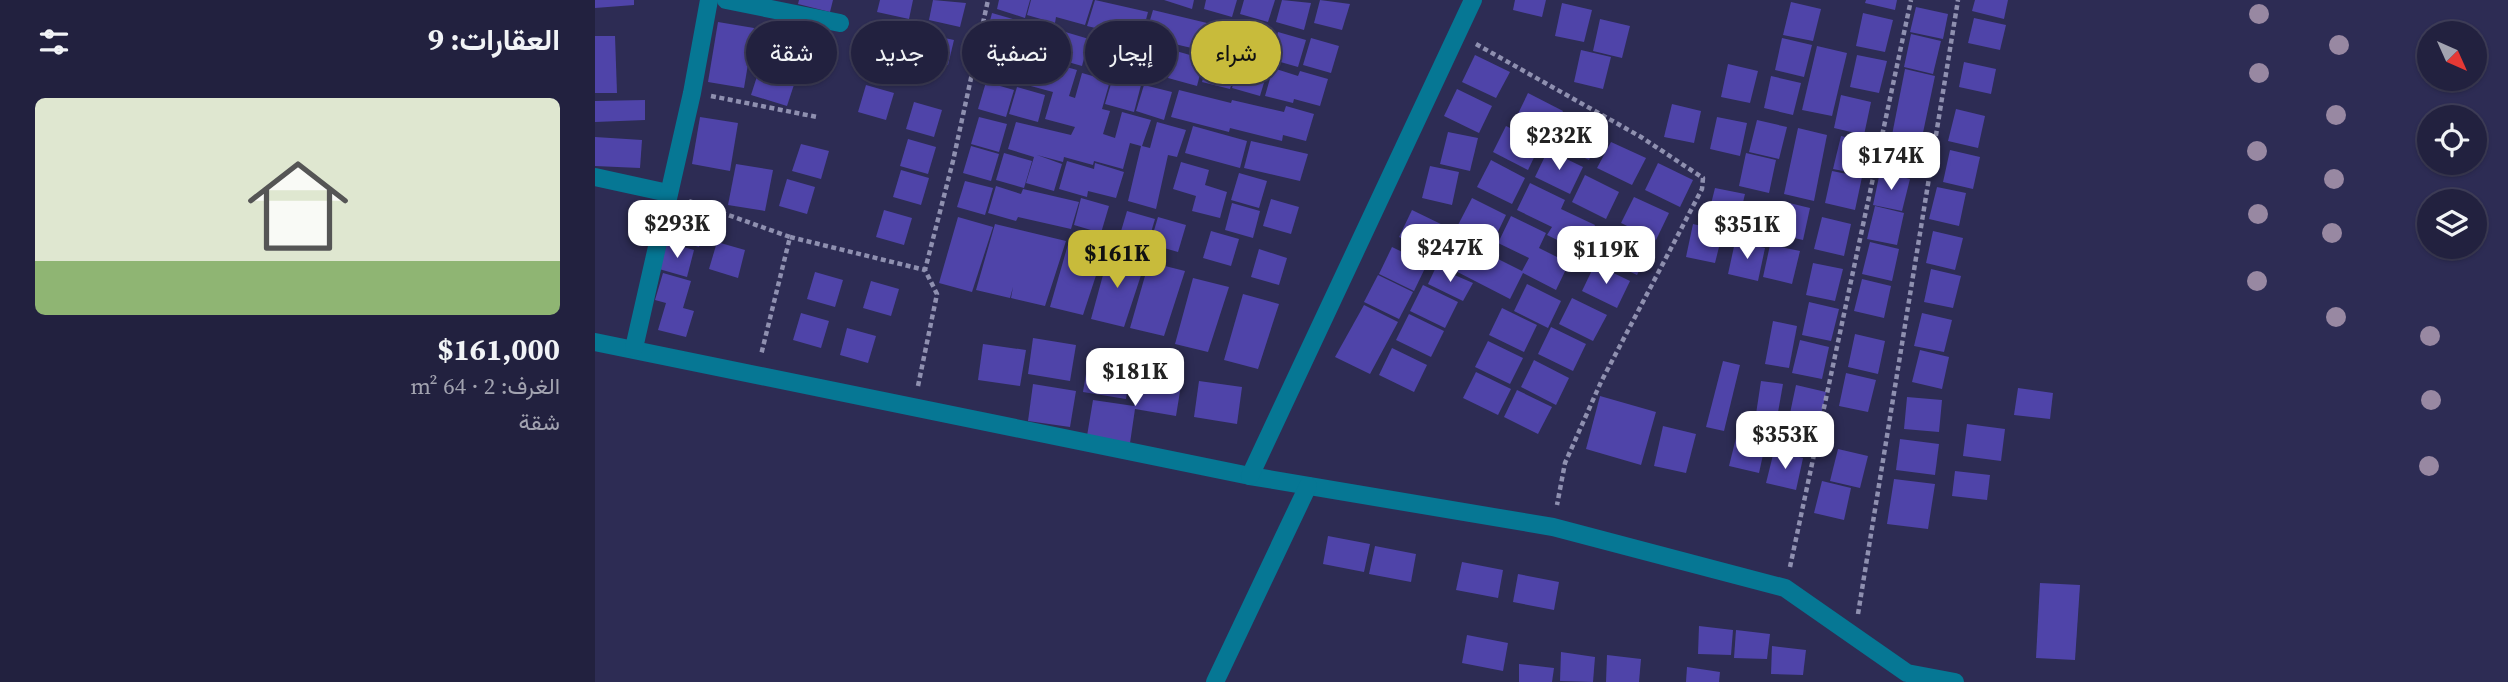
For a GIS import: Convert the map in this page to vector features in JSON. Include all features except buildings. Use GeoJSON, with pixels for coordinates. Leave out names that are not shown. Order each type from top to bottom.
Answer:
{"type":"FeatureCollection","features":[{"type":"Feature","properties":{"kind":"street"},"geometry":{"type":"LineString","coordinates":[[634,348],[692,93],[709,0]]}},
{"type":"Feature","properties":{"kind":"street"},"geometry":{"type":"LineString","coordinates":[[726,0],[840,23]]}},
{"type":"Feature","properties":{"kind":"street"},"geometry":{"type":"LineString","coordinates":[[1250,476],[1473,0]]}},
{"type":"Feature","properties":{"kind":"street"},"geometry":{"type":"LineString","coordinates":[[595,177],[668,193]]}},
{"type":"Feature","properties":{"kind":"street"},"geometry":{"type":"LineString","coordinates":[[595,342],[1250,476],[1553,527],[1785,588],[1855,636],[1907,677],[1955,682]]}},
{"type":"Feature","properties":{"kind":"street"},"geometry":{"type":"LineString","coordinates":[[1215,682],[1308,486]]}},
{"type":"Feature","properties":{"kind":"path"},"geometry":{"type":"LineString","coordinates":[[913,407],[937,294],[925,270],[953,161],[988,0]]}},
{"type":"Feature","properties":{"kind":"path"},"geometry":{"type":"LineString","coordinates":[[1785,588],[1911,0]]}},
{"type":"Feature","properties":{"kind":"path"},"geometry":{"type":"LineString","coordinates":[[1855,636],[1958,0]]}},
{"type":"Feature","properties":{"kind":"path"},"geometry":{"type":"LineString","coordinates":[[1458,34],[1641,137],[1703,178],[1702,189],[1601,382],[1565,463],[1553,527]]}},
{"type":"Feature","properties":{"kind":"path"},"geometry":{"type":"LineString","coordinates":[[692,93],[817,117]]}},
{"type":"Feature","properties":{"kind":"path"},"geometry":{"type":"LineString","coordinates":[[668,193],[790,237],[925,270]]}},
{"type":"Feature","properties":{"kind":"path"},"geometry":{"type":"LineString","coordinates":[[756,376],[790,237]]}}]}
